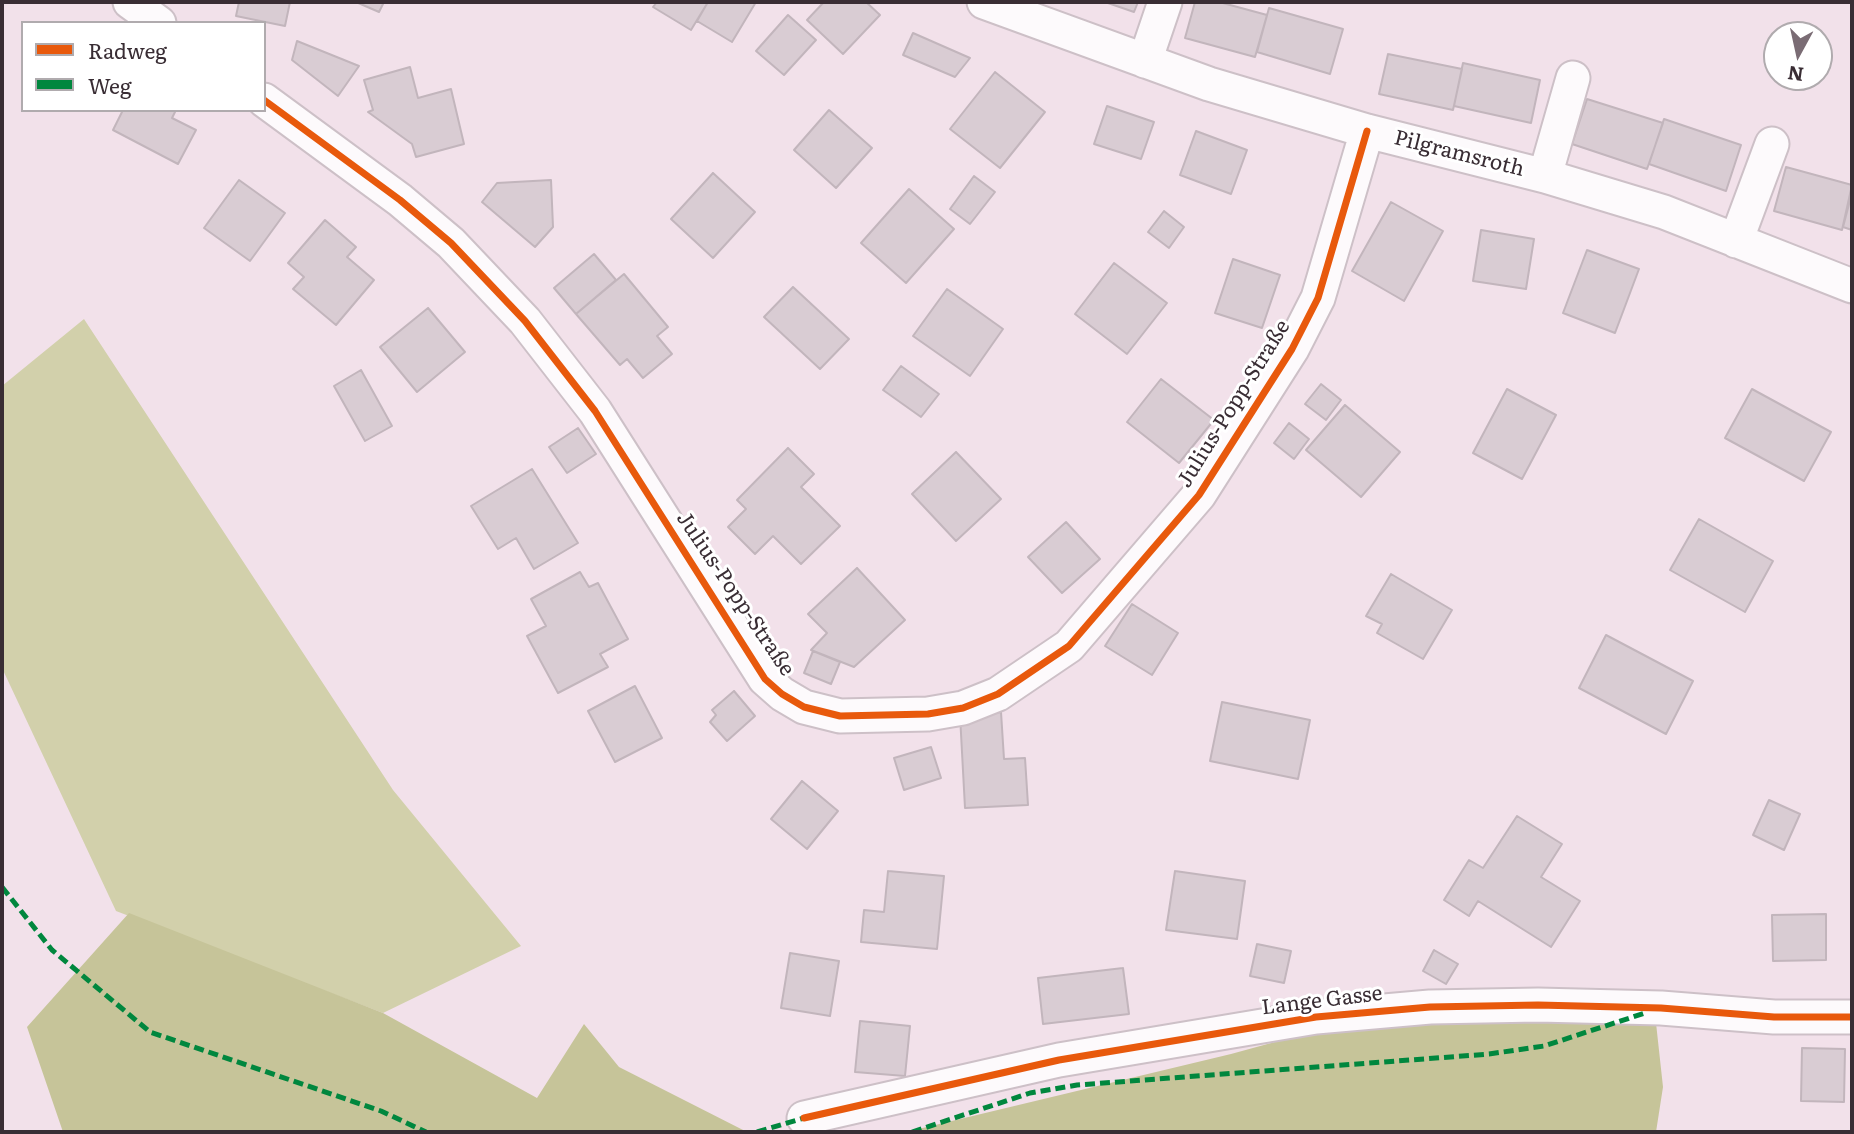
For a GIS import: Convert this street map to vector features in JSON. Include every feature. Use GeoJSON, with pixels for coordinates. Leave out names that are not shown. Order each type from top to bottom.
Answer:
{"type":"FeatureCollection","features":[{"type":"Feature","properties":{"kind":"street"},"geometry":{"type":"LineString","coordinates":[[130,2],[156,21]]}},
{"type":"Feature","properties":{"kind":"street","name":"Pilgramsroth"},"geometry":{"type":"LineString","coordinates":[[984,2],[1209,84],[1367,131],[1545,176],[1664,212],[1852,286]]}},
{"type":"Feature","properties":{"kind":"street"},"geometry":{"type":"LineString","coordinates":[[1145,61],[1165,2]]}},
{"type":"Feature","properties":{"kind":"street"},"geometry":{"type":"LineString","coordinates":[[1545,176],[1573,78]]}},
{"type":"Feature","properties":{"kind":"street","name":"Julius-Popp-Straße"},"geometry":{"type":"LineString","coordinates":[[266,101],[400,200],[451,243],[525,321],[595,411],[765,679],[782,694],[804,707],[841,716],[929,714],[962,708],[999,694],[1069,646],[1199,495],[1292,349],[1318,298],[1367,131]]}},
{"type":"Feature","properties":{"kind":"street"},"geometry":{"type":"LineString","coordinates":[[1736,241],[1772,144]]}},
{"type":"Feature","properties":{"kind":"street","name":"Lange Gasse"},"geometry":{"type":"LineString","coordinates":[[804,1118],[1059,1060],[1316,1017],[1430,1007],[1538,1005],[1661,1007],[1774,1017],[1852,1017]]}},
{"type":"Feature","properties":{"kind":"shaded area"},"geometry":{"type":"Polygon","coordinates":[[[84,319],[393,790],[521,946],[383,1013],[116,911],[2,668],[2,386],[84,319]]]}},
{"type":"Feature","properties":{"kind":"shaded area"},"geometry":{"type":"Polygon","coordinates":[[[129,913],[383,1013],[537,1098],[584,1024],[619,1067],[747,1132],[63,1132],[27,1027],[129,913]]]}},
{"type":"Feature","properties":{"kind":"shaded area"},"geometry":{"type":"Polygon","coordinates":[[[1541,1016],[1656,1023],[1663,1087],[1656,1132],[906,1132],[1231,1054],[1326,1028],[1541,1016]]]}},
{"type":"Feature","properties":{"kind":"building"},"geometry":{"type":"Polygon","coordinates":[[[239,2],[290,2],[285,26],[236,16],[239,2]]]}},
{"type":"Feature","properties":{"kind":"building"},"geometry":{"type":"Polygon","coordinates":[[[356,2],[384,2],[379,12],[356,2]]]}},
{"type":"Feature","properties":{"kind":"building"},"geometry":{"type":"Polygon","coordinates":[[[657,2],[708,2],[691,30],[653,7],[657,2]]]}},
{"type":"Feature","properties":{"kind":"building"},"geometry":{"type":"Polygon","coordinates":[[[708,2],[756,2],[732,42],[697,21],[708,2]]]}},
{"type":"Feature","properties":{"kind":"building"},"geometry":{"type":"Polygon","coordinates":[[[824,2],[866,2],[880,15],[843,54],[807,20],[824,2]]]}},
{"type":"Feature","properties":{"kind":"building"},"geometry":{"type":"Polygon","coordinates":[[[1105,2],[1138,2],[1134,12],[1105,2]]]}},
{"type":"Feature","properties":{"kind":"building"},"geometry":{"type":"Polygon","coordinates":[[[1195,2],[1219,2],[1267,15],[1255,57],[1185,38],[1195,2]]]}},
{"type":"Feature","properties":{"kind":"building"},"geometry":{"type":"Polygon","coordinates":[[[1269,8],[1343,29],[1330,74],[1257,52],[1269,8]]]}},
{"type":"Feature","properties":{"kind":"building"},"geometry":{"type":"Polygon","coordinates":[[[788,15],[816,40],[784,75],[756,51],[788,15]]]}},
{"type":"Feature","properties":{"kind":"building"},"geometry":{"type":"Polygon","coordinates":[[[913,33],[970,58],[955,77],[903,55],[913,33]]]}},
{"type":"Feature","properties":{"kind":"building"},"geometry":{"type":"Polygon","coordinates":[[[297,41],[359,66],[338,96],[292,60],[297,41]]]}},
{"type":"Feature","properties":{"kind":"building"},"geometry":{"type":"Polygon","coordinates":[[[1388,54],[1462,69],[1453,110],[1379,94],[1388,54]]]}},
{"type":"Feature","properties":{"kind":"building"},"geometry":{"type":"Polygon","coordinates":[[[1463,63],[1540,80],[1531,123],[1454,106],[1463,63]]]}},
{"type":"Feature","properties":{"kind":"building"},"geometry":{"type":"Polygon","coordinates":[[[410,67],[418,98],[451,89],[464,144],[416,157],[412,144],[368,112],[373,110],[364,80],[410,67]]]}},
{"type":"Feature","properties":{"kind":"building"},"geometry":{"type":"Polygon","coordinates":[[[995,72],[1045,112],[1000,168],[950,129],[995,72]]]}},
{"type":"Feature","properties":{"kind":"building"},"geometry":{"type":"Polygon","coordinates":[[[1587,99],[1663,123],[1647,169],[1572,144],[1587,99]]]}},
{"type":"Feature","properties":{"kind":"building"},"geometry":{"type":"Polygon","coordinates":[[[1107,106],[1154,122],[1141,159],[1094,144],[1107,106]]]}},
{"type":"Feature","properties":{"kind":"building"},"geometry":{"type":"Polygon","coordinates":[[[829,110],[872,148],[836,188],[794,150],[829,110]]]}},
{"type":"Feature","properties":{"kind":"building"},"geometry":{"type":"Polygon","coordinates":[[[122,112],[175,112],[172,118],[196,130],[178,164],[113,130],[122,112]]]}},
{"type":"Feature","properties":{"kind":"building"},"geometry":{"type":"Polygon","coordinates":[[[1664,119],[1741,145],[1726,191],[1649,164],[1664,119]]]}},
{"type":"Feature","properties":{"kind":"building"},"geometry":{"type":"Polygon","coordinates":[[[1196,131],[1247,150],[1231,194],[1180,175],[1196,131]]]}},
{"type":"Feature","properties":{"kind":"building"},"geometry":{"type":"Polygon","coordinates":[[[1786,167],[1852,185],[1842,230],[1774,211],[1786,167]]]}},
{"type":"Feature","properties":{"kind":"building"},"geometry":{"type":"Polygon","coordinates":[[[713,173],[755,212],[713,258],[671,219],[713,173]]]}},
{"type":"Feature","properties":{"kind":"building"},"geometry":{"type":"Polygon","coordinates":[[[974,176],[995,192],[970,224],[950,209],[974,176]]]}},
{"type":"Feature","properties":{"kind":"building"},"geometry":{"type":"Polygon","coordinates":[[[239,180],[285,213],[250,261],[204,228],[239,180]]]}},
{"type":"Feature","properties":{"kind":"building"},"geometry":{"type":"Polygon","coordinates":[[[551,180],[553,227],[535,247],[482,202],[497,183],[551,180]]]}},
{"type":"Feature","properties":{"kind":"building"},"geometry":{"type":"Polygon","coordinates":[[[909,189],[954,229],[906,283],[861,243],[909,189]]]}},
{"type":"Feature","properties":{"kind":"building"},"geometry":{"type":"Polygon","coordinates":[[[1852,193],[1852,230],[1843,227],[1852,193]]]}},
{"type":"Feature","properties":{"kind":"building"},"geometry":{"type":"Polygon","coordinates":[[[1391,202],[1443,231],[1404,301],[1352,271],[1391,202]]]}},
{"type":"Feature","properties":{"kind":"building"},"geometry":{"type":"Polygon","coordinates":[[[1164,211],[1184,227],[1169,248],[1148,232],[1164,211]]]}},
{"type":"Feature","properties":{"kind":"building"},"geometry":{"type":"Polygon","coordinates":[[[325,220],[356,247],[347,257],[374,280],[336,325],[293,289],[304,277],[288,263],[325,220]]]}},
{"type":"Feature","properties":{"kind":"building"},"geometry":{"type":"Polygon","coordinates":[[[1481,230],[1534,239],[1526,289],[1473,281],[1481,230]]]}},
{"type":"Feature","properties":{"kind":"building"},"geometry":{"type":"Polygon","coordinates":[[[1587,250],[1639,269],[1615,333],[1563,313],[1587,250]]]}},
{"type":"Feature","properties":{"kind":"building"},"geometry":{"type":"Polygon","coordinates":[[[594,254],[616,280],[576,314],[554,288],[594,254]]]}},
{"type":"Feature","properties":{"kind":"building"},"geometry":{"type":"Polygon","coordinates":[[[1233,259],[1280,275],[1262,328],[1215,313],[1233,259]]]}},
{"type":"Feature","properties":{"kind":"building"},"geometry":{"type":"Polygon","coordinates":[[[1114,263],[1167,303],[1127,354],[1075,314],[1114,263]]]}},
{"type":"Feature","properties":{"kind":"building"},"geometry":{"type":"Polygon","coordinates":[[[624,274],[668,327],[657,336],[672,354],[643,378],[627,359],[620,365],[576,314],[624,274]]]}},
{"type":"Feature","properties":{"kind":"building"},"geometry":{"type":"Polygon","coordinates":[[[793,287],[849,339],[820,369],[764,317],[793,287]]]}},
{"type":"Feature","properties":{"kind":"building"},"geometry":{"type":"Polygon","coordinates":[[[947,289],[1003,329],[970,376],[913,336],[947,289]]]}},
{"type":"Feature","properties":{"kind":"building"},"geometry":{"type":"Polygon","coordinates":[[[428,308],[465,352],[417,392],[380,347],[428,308]]]}},
{"type":"Feature","properties":{"kind":"building"},"geometry":{"type":"Polygon","coordinates":[[[901,366],[939,394],[921,417],[883,390],[901,366]]]}},
{"type":"Feature","properties":{"kind":"building"},"geometry":{"type":"Polygon","coordinates":[[[361,370],[392,426],[365,441],[334,386],[361,370]]]}},
{"type":"Feature","properties":{"kind":"building"},"geometry":{"type":"Polygon","coordinates":[[[1161,379],[1214,420],[1179,463],[1127,422],[1161,379]]]}},
{"type":"Feature","properties":{"kind":"building"},"geometry":{"type":"Polygon","coordinates":[[[1321,384],[1341,400],[1326,420],[1305,404],[1321,384]]]}},
{"type":"Feature","properties":{"kind":"building"},"geometry":{"type":"Polygon","coordinates":[[[1507,389],[1556,415],[1522,479],[1473,453],[1507,389]]]}},
{"type":"Feature","properties":{"kind":"building"},"geometry":{"type":"Polygon","coordinates":[[[1752,389],[1831,432],[1804,481],[1725,438],[1752,389]]]}},
{"type":"Feature","properties":{"kind":"building"},"geometry":{"type":"Polygon","coordinates":[[[1345,405],[1400,452],[1361,497],[1306,450],[1345,405]]]}},
{"type":"Feature","properties":{"kind":"building"},"geometry":{"type":"Polygon","coordinates":[[[1289,423],[1309,439],[1294,459],[1274,443],[1289,423]]]}},
{"type":"Feature","properties":{"kind":"building"},"geometry":{"type":"Polygon","coordinates":[[[578,428],[596,454],[567,473],[549,447],[578,428]]]}},
{"type":"Feature","properties":{"kind":"building"},"geometry":{"type":"Polygon","coordinates":[[[788,448],[814,474],[801,487],[840,526],[801,564],[773,536],[755,554],[728,527],[746,509],[737,500],[788,448]]]}},
{"type":"Feature","properties":{"kind":"building"},"geometry":{"type":"Polygon","coordinates":[[[956,452],[1001,499],[956,541],[912,494],[956,452]]]}},
{"type":"Feature","properties":{"kind":"building"},"geometry":{"type":"Polygon","coordinates":[[[532,469],[578,543],[534,569],[516,538],[498,549],[471,506],[532,469]]]}},
{"type":"Feature","properties":{"kind":"building"},"geometry":{"type":"Polygon","coordinates":[[[1699,519],[1773,561],[1745,612],[1670,570],[1699,519]]]}},
{"type":"Feature","properties":{"kind":"building"},"geometry":{"type":"Polygon","coordinates":[[[1066,522],[1100,559],[1062,593],[1028,557],[1066,522]]]}},
{"type":"Feature","properties":{"kind":"building"},"geometry":{"type":"Polygon","coordinates":[[[857,568],[905,620],[854,667],[811,650],[827,633],[808,614],[857,568]]]}},
{"type":"Feature","properties":{"kind":"building"},"geometry":{"type":"Polygon","coordinates":[[[580,572],[589,587],[598,583],[628,639],[600,654],[608,667],[558,693],[527,636],[546,626],[531,599],[580,572]]]}},
{"type":"Feature","properties":{"kind":"building"},"geometry":{"type":"Polygon","coordinates":[[[1391,574],[1452,610],[1423,659],[1377,633],[1382,624],[1366,616],[1391,574]]]}},
{"type":"Feature","properties":{"kind":"building"},"geometry":{"type":"Polygon","coordinates":[[[1132,604],[1178,633],[1152,675],[1105,646],[1132,604]]]}},
{"type":"Feature","properties":{"kind":"building"},"geometry":{"type":"Polygon","coordinates":[[[1606,635],[1693,681],[1666,734],[1579,688],[1606,635]]]}},
{"type":"Feature","properties":{"kind":"building"},"geometry":{"type":"Polygon","coordinates":[[[813,651],[840,662],[831,684],[804,673],[813,651]]]}},
{"type":"Feature","properties":{"kind":"building"},"geometry":{"type":"Polygon","coordinates":[[[635,686],[662,738],[615,762],[588,711],[635,686]]]}},
{"type":"Feature","properties":{"kind":"building"},"geometry":{"type":"Polygon","coordinates":[[[734,691],[755,716],[727,741],[710,722],[716,715],[712,710],[734,691]]]}},
{"type":"Feature","properties":{"kind":"building"},"geometry":{"type":"Polygon","coordinates":[[[1222,702],[1310,720],[1298,779],[1210,761],[1222,702]]]}},
{"type":"Feature","properties":{"kind":"building"},"geometry":{"type":"Polygon","coordinates":[[[1001,712],[1004,759],[1025,758],[1028,805],[965,808],[960,715],[1001,712]]]}},
{"type":"Feature","properties":{"kind":"building"},"geometry":{"type":"Polygon","coordinates":[[[931,747],[941,778],[904,790],[894,758],[931,747]]]}},
{"type":"Feature","properties":{"kind":"building"},"geometry":{"type":"Polygon","coordinates":[[[802,781],[838,811],[807,849],[771,819],[802,781]]]}},
{"type":"Feature","properties":{"kind":"building"},"geometry":{"type":"Polygon","coordinates":[[[1769,800],[1800,814],[1784,850],[1753,835],[1769,800]]]}},
{"type":"Feature","properties":{"kind":"building"},"geometry":{"type":"Polygon","coordinates":[[[1517,816],[1562,844],[1541,877],[1580,901],[1551,947],[1478,901],[1469,916],[1444,900],[1469,860],[1483,868],[1517,816]]]}},
{"type":"Feature","properties":{"kind":"building"},"geometry":{"type":"Polygon","coordinates":[[[888,871],[944,876],[937,949],[861,942],[864,910],[884,912],[888,871]]]}},
{"type":"Feature","properties":{"kind":"building"},"geometry":{"type":"Polygon","coordinates":[[[1175,871],[1245,881],[1237,939],[1166,930],[1175,871]]]}},
{"type":"Feature","properties":{"kind":"building"},"geometry":{"type":"Polygon","coordinates":[[[1826,914],[1826,960],[1773,961],[1772,915],[1826,914]]]}},
{"type":"Feature","properties":{"kind":"building"},"geometry":{"type":"Polygon","coordinates":[[[1257,944],[1291,951],[1284,983],[1250,976],[1257,944]]]}},
{"type":"Feature","properties":{"kind":"building"},"geometry":{"type":"Polygon","coordinates":[[[1434,950],[1458,964],[1446,984],[1423,971],[1434,950]]]}},
{"type":"Feature","properties":{"kind":"building"},"geometry":{"type":"Polygon","coordinates":[[[790,953],[839,961],[830,1016],[781,1008],[790,953]]]}},
{"type":"Feature","properties":{"kind":"building"},"geometry":{"type":"Polygon","coordinates":[[[1123,968],[1129,1014],[1043,1024],[1038,978],[1123,968]]]}},
{"type":"Feature","properties":{"kind":"building"},"geometry":{"type":"Polygon","coordinates":[[[860,1021],[910,1026],[905,1076],[855,1072],[860,1021]]]}},
{"type":"Feature","properties":{"kind":"building"},"geometry":{"type":"Polygon","coordinates":[[[1802,1048],[1845,1049],[1844,1102],[1801,1101],[1802,1048]]]}},
{"type":"Feature","properties":{"kind":"marked path"},"geometry":{"type":"LineString","coordinates":[[2,887],[52,950],[150,1032],[381,1111],[426,1132]]}},
{"type":"Feature","properties":{"kind":"marked path"},"geometry":{"type":"LineString","coordinates":[[912,1132],[1030,1093],[1077,1085],[1489,1054],[1544,1046],[1645,1013]]}},
{"type":"Feature","properties":{"kind":"marked path"},"geometry":{"type":"LineString","coordinates":[[757,1132],[804,1118]]}},
{"type":"Feature","properties":{"kind":"cycle path"},"geometry":{"type":"LineString","coordinates":[[266,101],[400,200],[451,243],[525,321],[595,411],[765,679],[782,694],[804,707],[840,716],[928,714],[963,708],[998,694],[1069,646],[1199,495],[1292,349],[1318,298],[1367,131]]}},
{"type":"Feature","properties":{"kind":"cycle path"},"geometry":{"type":"LineString","coordinates":[[804,1118],[1059,1060],[1316,1017],[1430,1007],[1538,1005],[1661,1008],[1774,1017],[1852,1017]]}}]}
